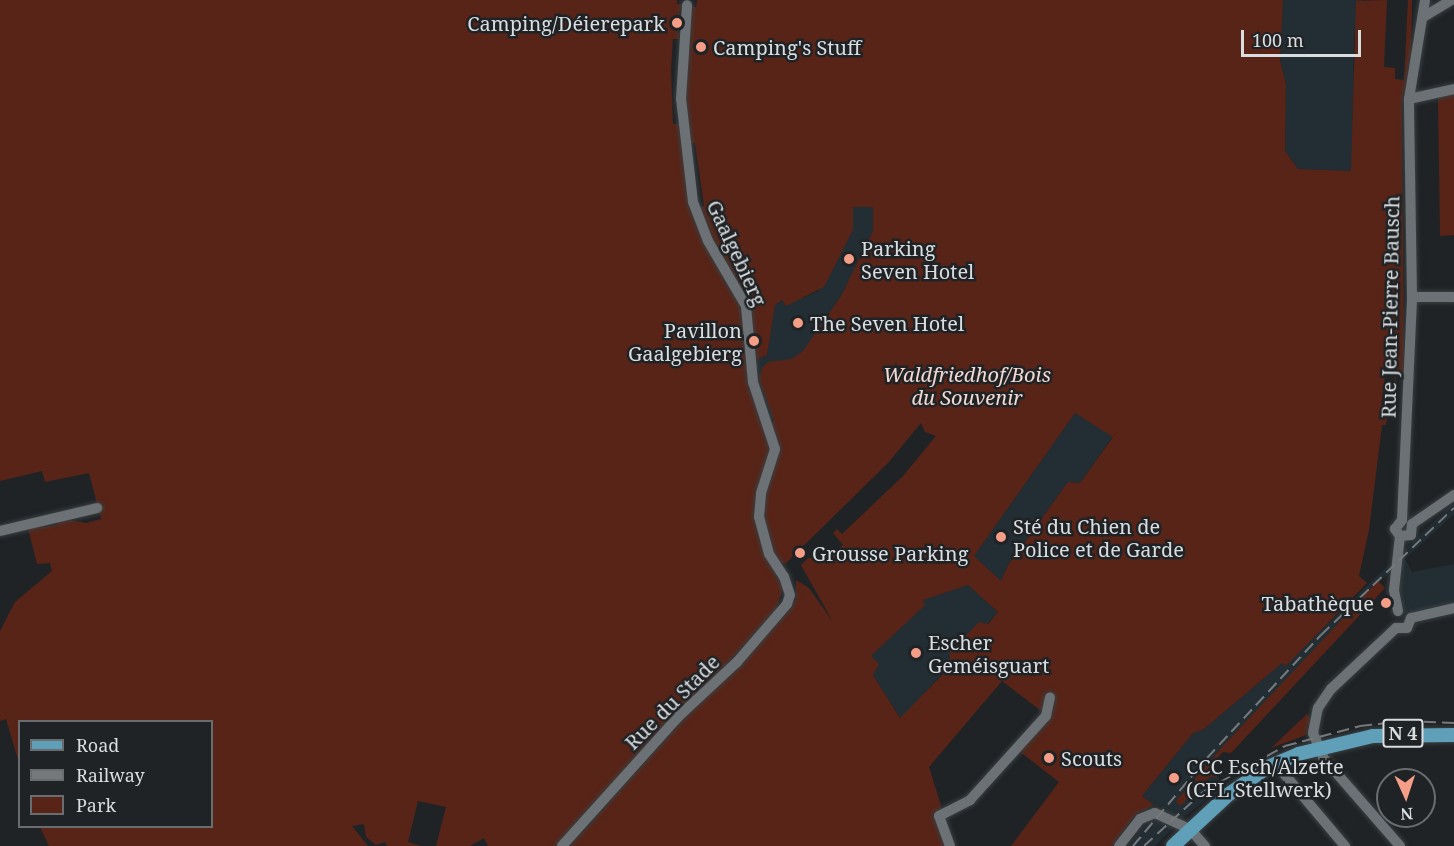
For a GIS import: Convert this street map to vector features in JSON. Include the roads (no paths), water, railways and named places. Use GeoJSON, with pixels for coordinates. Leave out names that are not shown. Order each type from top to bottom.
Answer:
{"type":"FeatureCollection","features":[{"type":"Feature","properties":{"kind":"main road","name":"N 4"},"geometry":{"type":"LineString","coordinates":[[1173,846],[1229,794],[1275,763],[1317,747],[1398,734],[1454,735]]}},
{"type":"Feature","properties":{"kind":"street","name":"Rue Jean-Pierre Bausch"},"geometry":{"type":"LineString","coordinates":[[1398,611],[1394,590],[1400,536],[1395,529],[1407,522],[1412,297],[1409,99],[1425,16],[1425,0]]}},
{"type":"Feature","properties":{"kind":"street"},"geometry":{"type":"LineString","coordinates":[[1425,16],[1452,0]]}},
{"type":"Feature","properties":{"kind":"street","name":"Gaalgebierg"},"geometry":{"type":"LineString","coordinates":[[687,5],[681,99],[693,202],[708,241],[746,306],[753,382],[775,449],[761,493],[759,517],[769,554],[784,577]]}},
{"type":"Feature","properties":{"kind":"street"},"geometry":{"type":"LineString","coordinates":[[1409,99],[1454,89]]}},
{"type":"Feature","properties":{"kind":"street"},"geometry":{"type":"LineString","coordinates":[[1412,297],[1454,297]]}},
{"type":"Feature","properties":{"kind":"street"},"geometry":{"type":"LineString","coordinates":[[1407,522],[1454,495]]}},
{"type":"Feature","properties":{"kind":"street"},"geometry":{"type":"LineString","coordinates":[[0,531],[97,508]]}},
{"type":"Feature","properties":{"kind":"street","name":"Rue du Stade"},"geometry":{"type":"LineString","coordinates":[[562,846],[678,717],[737,662],[788,604],[790,587],[784,577]]}},
{"type":"Feature","properties":{"kind":"street"},"geometry":{"type":"LineString","coordinates":[[1411,618],[1454,608]]}},
{"type":"Feature","properties":{"kind":"street"},"geometry":{"type":"LineString","coordinates":[[1396,628],[1392,618],[1398,611],[1406,611],[1411,618]]}},
{"type":"Feature","properties":{"kind":"street"},"geometry":{"type":"LineString","coordinates":[[1400,846],[1317,747],[1313,728],[1323,699],[1396,628],[1407,628],[1411,618]]}},
{"type":"Feature","properties":{"kind":"street"},"geometry":{"type":"LineString","coordinates":[[950,846],[939,816],[970,800],[1046,716],[1050,697]]}},
{"type":"Feature","properties":{"kind":"street"},"geometry":{"type":"LineString","coordinates":[[1275,763],[1345,846]]}},
{"type":"Feature","properties":{"kind":"street"},"geometry":{"type":"LineString","coordinates":[[1119,846],[1140,819],[1155,813],[1190,829],[1204,846]]}},
{"type":"Feature","properties":{"kind":"railway"},"geometry":{"type":"LineString","coordinates":[[1133,846],[1207,758],[1321,635],[1454,508]]}},
{"type":"Feature","properties":{"kind":"railway"},"geometry":{"type":"LineString","coordinates":[[1144,846],[1204,791],[1285,746],[1360,726],[1406,721],[1454,723]]}},
{"type":"Feature","properties":{"kind":"place","name":"Camping/Déierepark"},"geometry":{"type":"Point","coordinates":[677,23]}},
{"type":"Feature","properties":{"kind":"place","name":"Camping's Stuff"},"geometry":{"type":"Point","coordinates":[701,47]}},
{"type":"Feature","properties":{"kind":"place","name":"Parking Seven Hotel"},"geometry":{"type":"Point","coordinates":[849,259]}},
{"type":"Feature","properties":{"kind":"place","name":"The Seven Hotel"},"geometry":{"type":"Point","coordinates":[798,323]}},
{"type":"Feature","properties":{"kind":"place","name":"Pavillon Gaalgebierg"},"geometry":{"type":"Point","coordinates":[754,341]}},
{"type":"Feature","properties":{"kind":"place","name":"Sté du Chien de Police et de Garde"},"geometry":{"type":"Point","coordinates":[1001,537]}},
{"type":"Feature","properties":{"kind":"place","name":"Grousse Parking"},"geometry":{"type":"Point","coordinates":[800,553]}},
{"type":"Feature","properties":{"kind":"place","name":"Tabathèque"},"geometry":{"type":"Point","coordinates":[1386,603]}},
{"type":"Feature","properties":{"kind":"place","name":"Escher Geméisguart"},"geometry":{"type":"Point","coordinates":[916,653]}},
{"type":"Feature","properties":{"kind":"place","name":"Scouts"},"geometry":{"type":"Point","coordinates":[1049,758]}},
{"type":"Feature","properties":{"kind":"place","name":"CCC Esch/Alzette (CFL Stellwerk)"},"geometry":{"type":"Point","coordinates":[1174,778]}},
{"type":"Feature","properties":{"kind":"park label","name":"Waldfriedhof/Bois du Souvenir"},"geometry":{"type":"Point","coordinates":[967,386]}}]}
